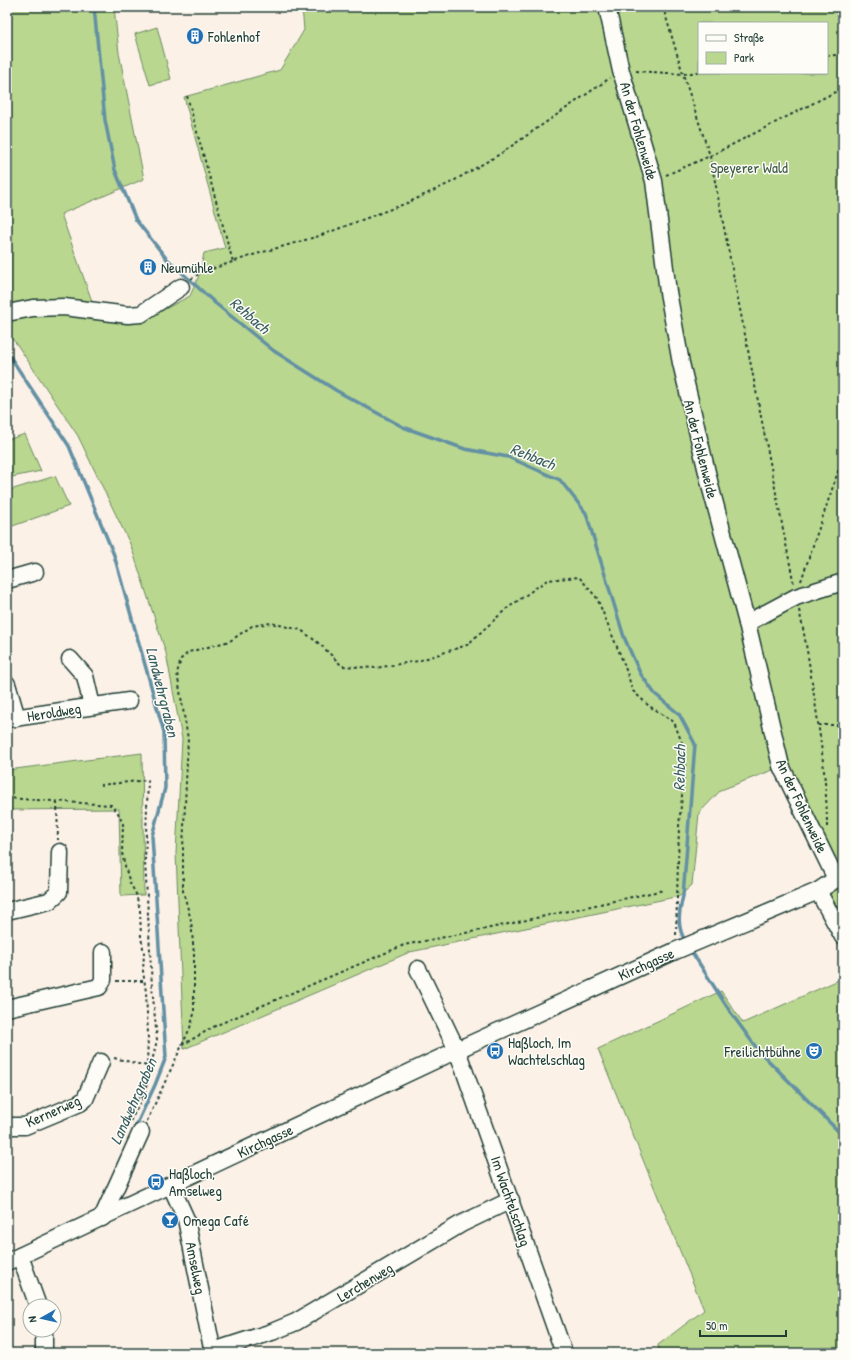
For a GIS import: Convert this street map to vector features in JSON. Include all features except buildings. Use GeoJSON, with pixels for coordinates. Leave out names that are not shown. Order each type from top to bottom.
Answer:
{"type":"FeatureCollection","features":[{"type":"Feature","properties":{"kind":"street","name":"An der Fohlenweide"},"geometry":{"type":"LineString","coordinates":[[607,7],[621,70],[654,180],[668,292],[680,363],[711,489],[747,623],[781,766],[839,878]]}},
{"type":"Feature","properties":{"kind":"street"},"geometry":{"type":"LineString","coordinates":[[7,313],[33,308],[64,307],[128,315],[141,314],[181,287]]}},
{"type":"Feature","properties":{"kind":"street"},"geometry":{"type":"LineString","coordinates":[[7,580],[35,572]]}},
{"type":"Feature","properties":{"kind":"street"},"geometry":{"type":"LineString","coordinates":[[747,623],[796,597],[843,582]]}},
{"type":"Feature","properties":{"kind":"street","name":"Heroldweg"},"geometry":{"type":"LineString","coordinates":[[70,660],[84,676],[92,706]]}},
{"type":"Feature","properties":{"kind":"street","name":"Heroldweg"},"geometry":{"type":"LineString","coordinates":[[7,684],[12,719],[130,701]]}},
{"type":"Feature","properties":{"kind":"street"},"geometry":{"type":"LineString","coordinates":[[7,911],[49,901],[60,892],[60,852]]}},
{"type":"Feature","properties":{"kind":"street","name":"Kirchgasse"},"geometry":{"type":"LineString","coordinates":[[13,1260],[457,1050],[699,940],[818,891],[839,878]]}},
{"type":"Feature","properties":{"kind":"street"},"geometry":{"type":"LineString","coordinates":[[818,891],[843,936]]}},
{"type":"Feature","properties":{"kind":"street"},"geometry":{"type":"LineString","coordinates":[[7,1008],[99,987],[103,980],[103,952]]}},
{"type":"Feature","properties":{"kind":"street"},"geometry":{"type":"LineString","coordinates":[[418,970],[457,1050]]}},
{"type":"Feature","properties":{"kind":"street","name":"Im Wachtelschlag"},"geometry":{"type":"LineString","coordinates":[[457,1050],[564,1353]]}},
{"type":"Feature","properties":{"kind":"street","name":"Kernerweg"},"geometry":{"type":"LineString","coordinates":[[7,1126],[25,1126],[80,1103],[85,1099],[101,1062]]}},
{"type":"Feature","properties":{"kind":"street"},"geometry":{"type":"LineString","coordinates":[[102,1218],[134,1129]]}},
{"type":"Feature","properties":{"kind":"street","name":"Amselweg"},"geometry":{"type":"LineString","coordinates":[[171,1186],[186,1219],[213,1352]]}},
{"type":"Feature","properties":{"kind":"street","name":"Lerchenweg"},"geometry":{"type":"LineString","coordinates":[[213,1352],[272,1332],[296,1322],[461,1224],[511,1200]]}},
{"type":"Feature","properties":{"kind":"street"},"geometry":{"type":"LineString","coordinates":[[13,1260],[34,1298]]}},
{"type":"Feature","properties":{"kind":"street"},"geometry":{"type":"LineString","coordinates":[[44,1338],[44,1353]]}},
{"type":"Feature","properties":{"kind":"path"},"geometry":{"type":"LineString","coordinates":[[663,7],[710,156],[803,627],[818,725],[827,812],[827,830]]}},
{"type":"Feature","properties":{"kind":"path"},"geometry":{"type":"LineString","coordinates":[[828,56],[843,54]]}},
{"type":"Feature","properties":{"kind":"path"},"geometry":{"type":"LineString","coordinates":[[200,273],[319,236],[407,203],[450,183],[500,154],[621,70],[683,74],[698,72]]}},
{"type":"Feature","properties":{"kind":"path"},"geometry":{"type":"LineString","coordinates":[[654,180],[710,156],[843,88]]}},
{"type":"Feature","properties":{"kind":"path"},"geometry":{"type":"LineString","coordinates":[[187,96],[233,262]]}},
{"type":"Feature","properties":{"kind":"path"},"geometry":{"type":"LineString","coordinates":[[796,597],[843,458]]}},
{"type":"Feature","properties":{"kind":"path"},"geometry":{"type":"LineString","coordinates":[[134,1129],[190,1028],[194,1014],[194,962],[191,920],[183,890],[183,848],[188,739],[177,673],[181,659],[189,652],[230,641],[252,626],[271,623],[301,630],[321,645],[342,666],[375,668],[418,661],[467,644],[505,610],[547,580],[579,577],[597,598],[624,664],[633,691],[650,706],[674,722],[682,743],[685,765],[678,826],[675,951]]}},
{"type":"Feature","properties":{"kind":"path"},"geometry":{"type":"LineString","coordinates":[[818,725],[843,725]]}},
{"type":"Feature","properties":{"kind":"path"},"geometry":{"type":"LineString","coordinates":[[100,785],[148,780],[145,861],[152,986],[158,1040],[134,1129]]}},
{"type":"Feature","properties":{"kind":"path"},"geometry":{"type":"LineString","coordinates":[[7,798],[111,805],[118,813],[122,824],[122,853],[130,883],[136,894],[140,910],[141,937],[144,953],[143,971],[148,1034],[147,1066],[145,1080],[140,1096],[137,1100],[144,1096]]}},
{"type":"Feature","properties":{"kind":"path"},"geometry":{"type":"LineString","coordinates":[[57,802],[57,836],[60,852]]}},
{"type":"Feature","properties":{"kind":"path"},"geometry":{"type":"LineString","coordinates":[[181,1045],[217,1025],[404,945],[481,930],[664,890]]}},
{"type":"Feature","properties":{"kind":"path"},"geometry":{"type":"LineString","coordinates":[[103,980],[144,981]]}},
{"type":"Feature","properties":{"kind":"path"},"geometry":{"type":"LineString","coordinates":[[101,1062],[107,1056],[147,1066]]}},
{"type":"Feature","properties":{"kind":"green space","name":"Speyerer Wald"},"geometry":{"type":"Polygon","coordinates":[[[7,7],[114,7],[119,53],[144,179],[61,214],[98,318],[129,323],[142,321],[190,296],[200,273],[204,253],[225,248],[184,97],[280,70],[304,30],[302,7],[843,7],[843,930],[825,895],[837,887],[778,768],[721,790],[699,813],[692,885],[680,896],[410,952],[184,1049],[176,853],[182,739],[166,653],[131,546],[78,436],[16,343],[7,334],[7,7]]]}},
{"type":"Feature","properties":{"kind":"green space"},"geometry":{"type":"Polygon","coordinates":[[[157,27],[171,79],[150,85],[135,34],[157,27]]]}},
{"type":"Feature","properties":{"kind":"green space"},"geometry":{"type":"Polygon","coordinates":[[[25,434],[41,471],[7,478],[7,440],[25,434]]]}},
{"type":"Feature","properties":{"kind":"green space"},"geometry":{"type":"Polygon","coordinates":[[[55,476],[69,506],[7,528],[7,491],[55,476]]]}},
{"type":"Feature","properties":{"kind":"green space"},"geometry":{"type":"Polygon","coordinates":[[[142,753],[144,895],[121,896],[119,809],[7,810],[7,770],[142,753]]]}},
{"type":"Feature","properties":{"kind":"green space"},"geometry":{"type":"Polygon","coordinates":[[[843,978],[843,1353],[659,1353],[658,1345],[704,1310],[598,1049],[721,991],[743,1023],[843,978]]]}},
{"type":"Feature","properties":{"kind":"waterway","name":"Rehbach"},"geometry":{"type":"LineString","coordinates":[[94,7],[105,120],[115,170],[136,220],[166,258],[215,303],[274,351],[337,391],[403,427],[465,449],[508,457],[560,480],[586,513],[624,637],[640,673],[655,694],[679,714],[695,744],[683,896],[679,919],[681,931],[686,942]]}},
{"type":"Feature","properties":{"kind":"waterway","name":"Landwehrgraben"},"geometry":{"type":"LineString","coordinates":[[7,352],[69,446],[114,555],[164,732],[165,788],[152,836],[166,1057],[135,1128]]}},
{"type":"Feature","properties":{"kind":"waterway","name":"Rehbach"},"geometry":{"type":"LineString","coordinates":[[690,949],[731,1013],[758,1050],[843,1136]]}},
{"type":"Feature","properties":{"kind":"place","name":"Fohlenhof"},"geometry":{"type":"Point","coordinates":[195,36]}},
{"type":"Feature","properties":{"kind":"place","name":"Neumühle"},"geometry":{"type":"Point","coordinates":[148,267]}},
{"type":"Feature","properties":{"kind":"place","name":"Haßloch, Im Wachtelschlag"},"geometry":{"type":"Point","coordinates":[495,1051]}},
{"type":"Feature","properties":{"kind":"place","name":"Freilichtbühne"},"geometry":{"type":"Point","coordinates":[814,1051]}},
{"type":"Feature","properties":{"kind":"place","name":"Haßloch, Amselweg"},"geometry":{"type":"Point","coordinates":[156,1182]}},
{"type":"Feature","properties":{"kind":"place","name":"Omega Café"},"geometry":{"type":"Point","coordinates":[170,1220]}}]}
